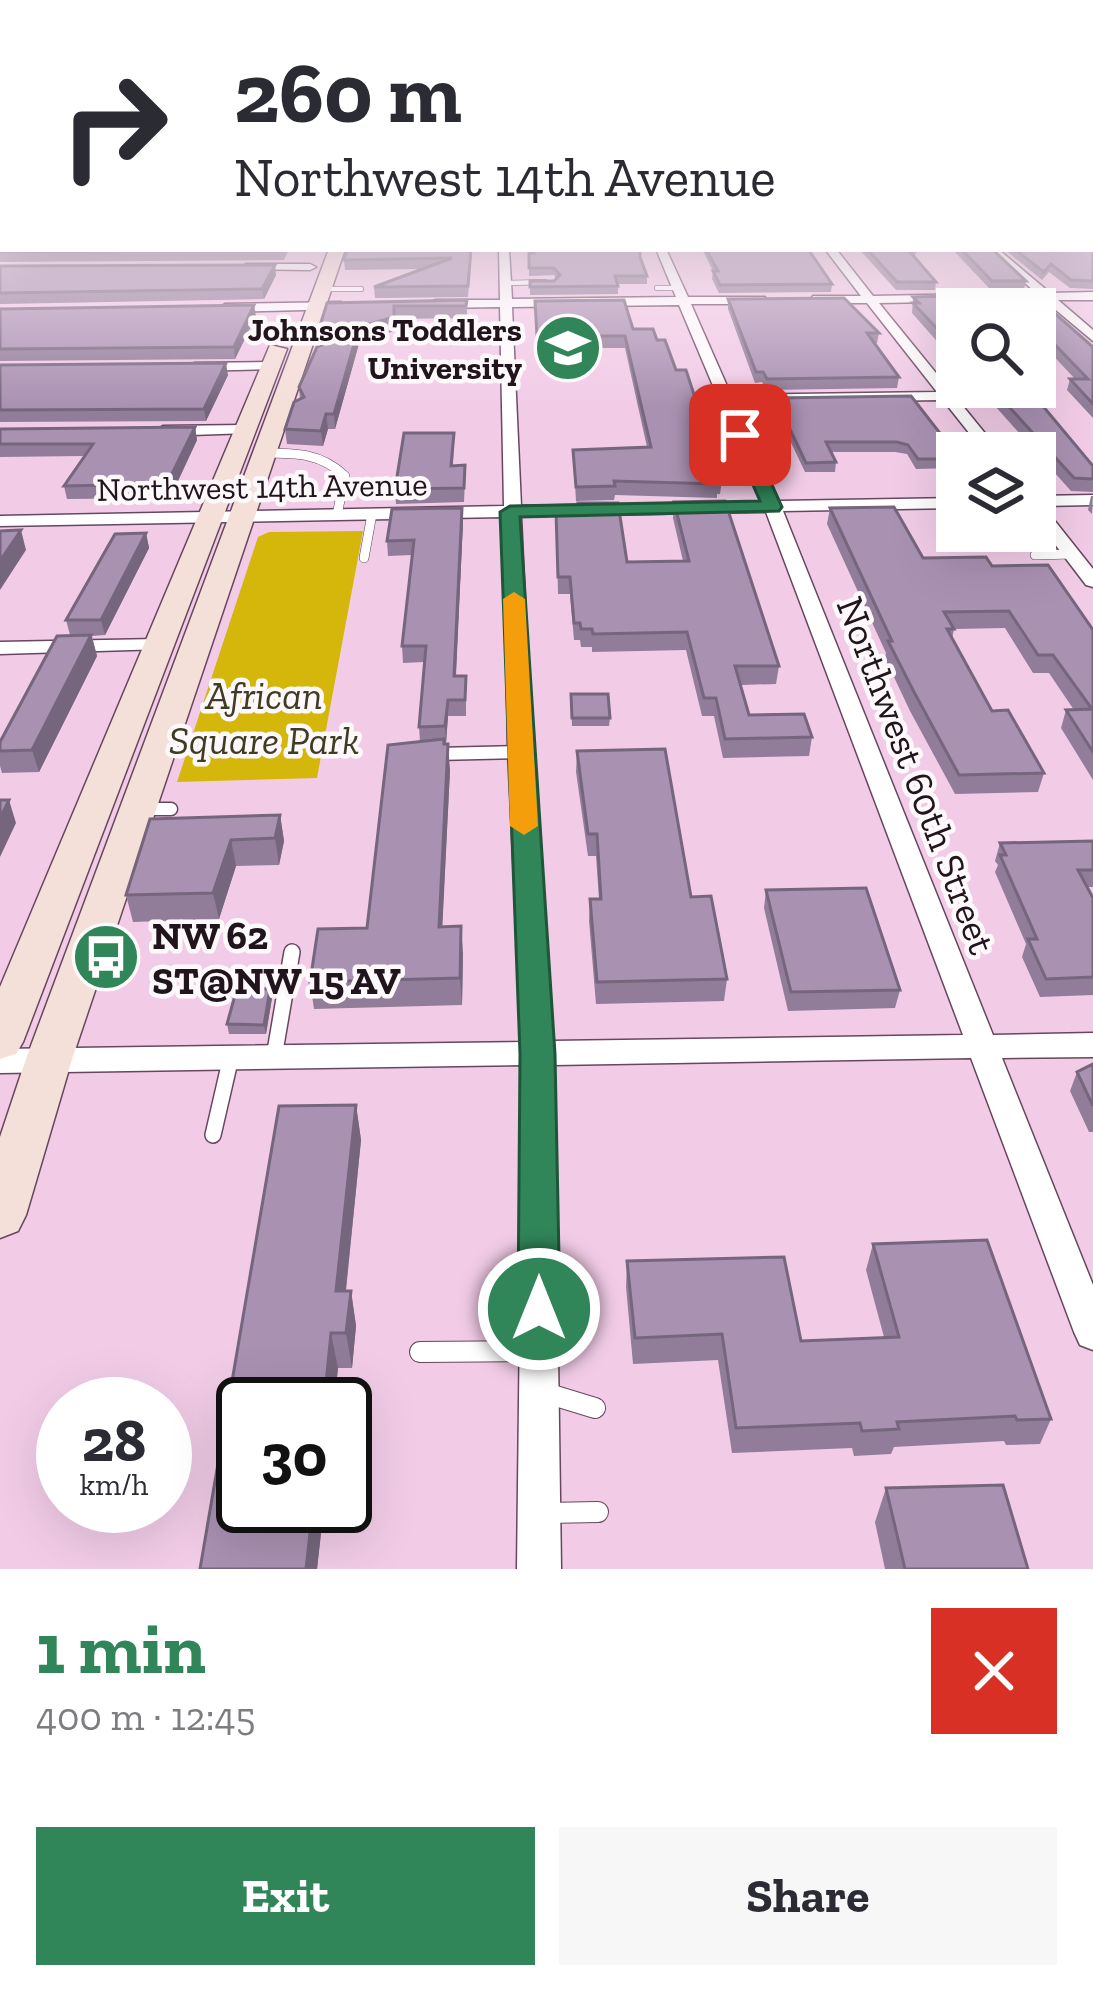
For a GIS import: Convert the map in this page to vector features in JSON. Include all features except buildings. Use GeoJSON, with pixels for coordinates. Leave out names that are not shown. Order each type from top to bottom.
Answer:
{"type":"FeatureCollection","features":[{"type":"Feature","properties":{"kind":"main road"},"geometry":{"type":"LineString","coordinates":[[0,1042],[158,645],[289,410],[310,351],[318,282]]}},
{"type":"Feature","properties":{"kind":"main road"},"geometry":{"type":"LineString","coordinates":[[0,1215],[49,1059],[154,809],[244,430],[270,366],[318,282]]}},
{"type":"Feature","properties":{"kind":"street"},"geometry":{"type":"LineString","coordinates":[[504,260],[520,752],[538,1054],[539,1569]]}},
{"type":"Feature","properties":{"kind":"street","name":"Northwest 60th Street"},"geometry":{"type":"LineString","coordinates":[[665,260],[672,292],[772,507],[1093,1332]]}},
{"type":"Feature","properties":{"kind":"street"},"geometry":{"type":"LineString","coordinates":[[839,260],[936,381]]}},
{"type":"Feature","properties":{"kind":"street"},"geometry":{"type":"LineString","coordinates":[[1005,260],[1036,288]]}},
{"type":"Feature","properties":{"kind":"street"},"geometry":{"type":"LineString","coordinates":[[238,267],[318,282],[364,305]]}},
{"type":"Feature","properties":{"kind":"street"},"geometry":{"type":"LineString","coordinates":[[204,308],[318,282]]}},
{"type":"Feature","properties":{"kind":"street"},"geometry":{"type":"LineString","coordinates":[[411,304],[505,293],[672,292],[776,300]]}},
{"type":"Feature","properties":{"kind":"street"},"geometry":{"type":"LineString","coordinates":[[1056,297],[1093,296]]}},
{"type":"Feature","properties":{"kind":"street"},"geometry":{"type":"LineString","coordinates":[[800,300],[936,299]]}},
{"type":"Feature","properties":{"kind":"street"},"geometry":{"type":"LineString","coordinates":[[1056,306],[1093,337]]}},
{"type":"Feature","properties":{"kind":"street"},"geometry":{"type":"LineString","coordinates":[[180,367],[270,366]]}},
{"type":"Feature","properties":{"kind":"street"},"geometry":{"type":"LineString","coordinates":[[724,398],[936,396]]}},
{"type":"Feature","properties":{"kind":"street"},"geometry":{"type":"LineString","coordinates":[[957,408],[976,432]]}},
{"type":"Feature","properties":{"kind":"street"},"geometry":{"type":"LineString","coordinates":[[133,431],[244,430]]}},
{"type":"Feature","properties":{"kind":"street"},"geometry":{"type":"LineString","coordinates":[[1056,503],[1093,500]]}},
{"type":"Feature","properties":{"kind":"street","name":"Northwest 14th Avenue"},"geometry":{"type":"LineString","coordinates":[[0,521],[936,503]]}},
{"type":"Feature","properties":{"kind":"street"},"geometry":{"type":"LineString","coordinates":[[1056,532],[1093,581]]}},
{"type":"Feature","properties":{"kind":"street"},"geometry":{"type":"LineString","coordinates":[[0,648],[158,645]]}},
{"type":"Feature","properties":{"kind":"street"},"geometry":{"type":"LineString","coordinates":[[0,1061],[1093,1045]]}},
{"type":"Feature","properties":{"kind":"lane"},"geometry":{"type":"LineString","coordinates":[[318,282],[361,289]]}},
{"type":"Feature","properties":{"kind":"lane"},"geometry":{"type":"LineString","coordinates":[[505,293],[553,282]]}},
{"type":"Feature","properties":{"kind":"lane"},"geometry":{"type":"LineString","coordinates":[[264,453],[317,454],[331,461],[344,476],[337,515]]}},
{"type":"Feature","properties":{"kind":"lane"},"geometry":{"type":"LineString","coordinates":[[364,558],[372,514]]}},
{"type":"Feature","properties":{"kind":"lane"},"geometry":{"type":"LineString","coordinates":[[1035,555],[1072,554]]}},
{"type":"Feature","properties":{"kind":"lane"},"geometry":{"type":"LineString","coordinates":[[425,754],[520,752]]}},
{"type":"Feature","properties":{"kind":"lane"},"geometry":{"type":"LineString","coordinates":[[274,1057],[292,952]]}},
{"type":"Feature","properties":{"kind":"lane"},"geometry":{"type":"LineString","coordinates":[[213,1135],[231,1057]]}},
{"type":"Feature","properties":{"kind":"lane"},"geometry":{"type":"LineString","coordinates":[[420,1352],[539,1351]]}},
{"type":"Feature","properties":{"kind":"lane"},"geometry":{"type":"LineString","coordinates":[[539,1391],[595,1408]]}},
{"type":"Feature","properties":{"kind":"lane"},"geometry":{"type":"LineString","coordinates":[[539,1513],[598,1512]]}},
{"type":"Feature","properties":{"kind":"green space","name":"African Square Park"},"geometry":{"type":"Polygon","coordinates":[[[363,531],[317,778],[177,782],[258,537],[269,532],[363,531]]]}},
{"type":"Feature","properties":{"kind":"slow traffic"},"geometry":{"type":"LineString","coordinates":[[514,599],[524,826]]}},
{"type":"Feature","properties":{"kind":"place","name":"Johnsons Toddlers University"},"geometry":{"type":"Point","coordinates":[568,348]}},
{"type":"Feature","properties":{"kind":"place","name":"NW 62 ST@NW 15 AV"},"geometry":{"type":"Point","coordinates":[106,957]}},
{"type":"Feature","properties":{"kind":"route"},"geometry":{"type":"LineString","coordinates":[[539,1309],[538,1054],[510,512],[772,507],[740,435]]}}]}
